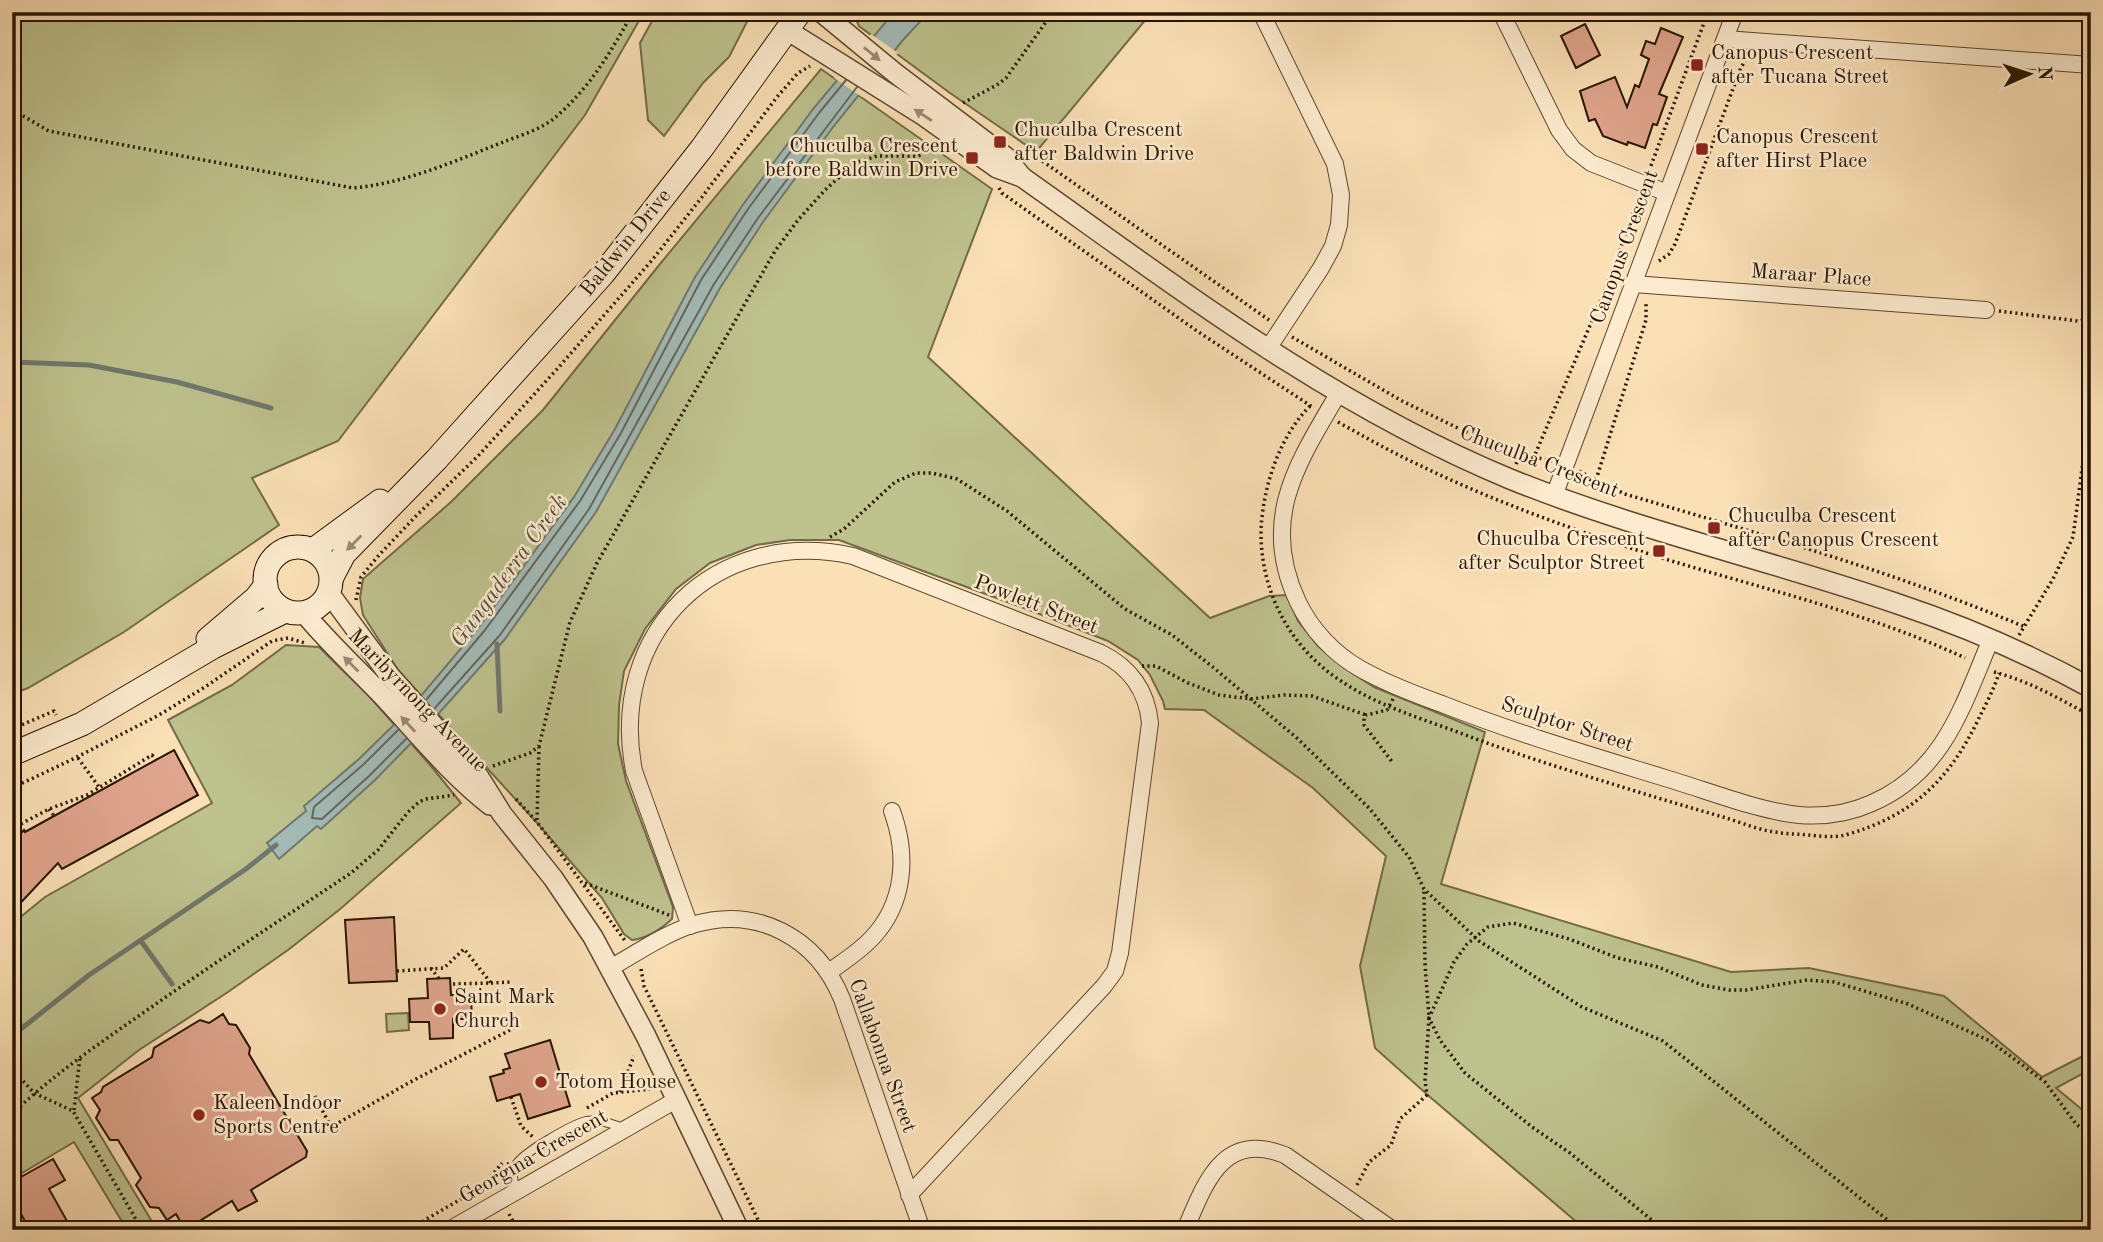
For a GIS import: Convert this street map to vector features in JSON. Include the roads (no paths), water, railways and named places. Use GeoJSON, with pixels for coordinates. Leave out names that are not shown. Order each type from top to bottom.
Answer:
{"type":"FeatureCollection","features":[{"type":"Feature","properties":{"kind":"main road","name":"Baldwin Drive"},"geometry":{"type":"LineString","coordinates":[[330,585],[344,554],[436,460],[603,274],[702,148],[793,21]]}},
{"type":"Feature","properties":{"kind":"main road","name":"Baldwin Drive"},"geometry":{"type":"LineString","coordinates":[[313,550],[436,460]]}},
{"type":"Feature","properties":{"kind":"main road"},"geometry":{"type":"LineString","coordinates":[[12,754],[82,724],[213,647],[294,612],[314,610],[323,603],[330,585],[329,566],[323,556],[302,547],[283,550],[270,563],[266,574],[268,595],[275,604],[294,612]]}},
{"type":"Feature","properties":{"kind":"main road"},"geometry":{"type":"LineString","coordinates":[[171,670],[256,598],[266,585]]}},
{"type":"Feature","properties":{"kind":"street","name":"Chuculba Crescent"},"geometry":{"type":"LineString","coordinates":[[821,12],[895,73],[948,122]]}},
{"type":"Feature","properties":{"kind":"street"},"geometry":{"type":"LineString","coordinates":[[1261,12],[1335,164],[1341,195],[1339,225],[1333,246],[1268,350]]}},
{"type":"Feature","properties":{"kind":"street"},"geometry":{"type":"LineString","coordinates":[[1501,12],[1559,130],[1573,149],[1591,163],[1667,193]]}},
{"type":"Feature","properties":{"kind":"street","name":"Canopus Crescent"},"geometry":{"type":"LineString","coordinates":[[1554,496],[1641,285],[1667,193],[1735,12]]}},
{"type":"Feature","properties":{"kind":"street","name":"Chuculba Crescent"},"geometry":{"type":"LineString","coordinates":[[793,21],[824,62],[948,122],[1006,157],[1022,177],[1268,350],[1338,394],[1422,439],[1554,496],[1897,603],[1991,639],[2091,688]]}},
{"type":"Feature","properties":{"kind":"street"},"geometry":{"type":"LineString","coordinates":[[1725,39],[2091,65]]}},
{"type":"Feature","properties":{"kind":"street","name":"Maraar Place"},"geometry":{"type":"LineString","coordinates":[[1641,285],[1986,310]]}},
{"type":"Feature","properties":{"kind":"street","name":"Sculptor Street"},"geometry":{"type":"LineString","coordinates":[[1338,394],[1303,454],[1289,486],[1282,521],[1283,555],[1296,597],[1319,634],[1331,647],[1359,668],[1472,716],[1585,754],[1784,813],[1819,815],[1854,810],[1886,797],[1915,776],[1939,751],[1952,728],[1991,639]]}},
{"type":"Feature","properties":{"kind":"street","name":"Powlett Street"},"geometry":{"type":"LineString","coordinates":[[689,923],[634,771],[630,753],[631,697],[638,670],[649,645],[670,614],[696,588],[727,569],[780,552],[815,550],[853,556],[1111,657],[1136,681],[1149,712],[1149,735],[1120,953],[1115,971],[909,1195]]}},
{"type":"Feature","properties":{"kind":"street","name":"Maribyrnong Avenue"},"geometry":{"type":"LineString","coordinates":[[330,585],[383,683]]}},
{"type":"Feature","properties":{"kind":"street","name":"Maribyrnong Avenue"},"geometry":{"type":"LineString","coordinates":[[294,612],[383,683],[502,814],[553,878],[593,937],[610,968],[739,1230]]}},
{"type":"Feature","properties":{"kind":"street"},"geometry":{"type":"LineString","coordinates":[[829,972],[873,938],[896,899],[902,855],[899,832],[892,811]]}},
{"type":"Feature","properties":{"kind":"street","name":"Callabonna Street"},"geometry":{"type":"LineString","coordinates":[[610,968],[689,923],[732,919],[767,925],[799,941],[829,972],[842,999],[922,1230]]}},
{"type":"Feature","properties":{"kind":"street","name":"Georgina Crescent"},"geometry":{"type":"LineString","coordinates":[[449,1230],[676,1100]]}},
{"type":"Feature","properties":{"kind":"street"},"geometry":{"type":"LineString","coordinates":[[1185,1230],[1209,1176],[1230,1156],[1248,1150],[1266,1149],[1285,1155],[1393,1230]]}},
{"type":"Feature","properties":{"kind":"lane"},"geometry":{"type":"LineString","coordinates":[[517,1191],[512,1181],[518,1161],[557,1135],[583,1122],[595,1120],[626,1129]]}},
{"type":"Feature","properties":{"kind":"water","name":"Gungaderra Creek"},"geometry":{"type":"Polygon","coordinates":[[[894,12],[929,12],[833,127],[763,222],[720,288],[596,512],[505,639],[424,730],[374,781],[321,829],[317,826],[279,859],[267,843],[306,811],[304,806],[359,759],[409,710],[480,626],[574,497],[615,429],[695,277],[742,206],[813,109],[894,12]]]}},
{"type":"Feature","properties":{"kind":"waterway"},"geometry":{"type":"LineString","coordinates":[[12,362],[89,365],[177,382],[271,408]]}},
{"type":"Feature","properties":{"kind":"waterway"},"geometry":{"type":"LineString","coordinates":[[497,644],[500,711]]}},
{"type":"Feature","properties":{"kind":"waterway","name":"Gungaderra Creek"},"geometry":{"type":"LineString","coordinates":[[12,1036],[89,975],[246,869],[276,845]]}},
{"type":"Feature","properties":{"kind":"waterway"},"geometry":{"type":"LineString","coordinates":[[141,941],[172,984]]}},
{"type":"Feature","properties":{"kind":"place","name":"Canopus Crescent after Tucana Street"},"geometry":{"type":"Point","coordinates":[1697,65]}},
{"type":"Feature","properties":{"kind":"place","name":"Chuculba Crescent after Baldwin Drive"},"geometry":{"type":"Point","coordinates":[1000,142]}},
{"type":"Feature","properties":{"kind":"place","name":"Canopus Crescent after Hirst Place"},"geometry":{"type":"Point","coordinates":[1702,149]}},
{"type":"Feature","properties":{"kind":"place","name":"Chuculba Crescent before Baldwin Drive"},"geometry":{"type":"Point","coordinates":[972,158]}},
{"type":"Feature","properties":{"kind":"place","name":"Chuculba Crescent after Canopus Crescent"},"geometry":{"type":"Point","coordinates":[1714,528]}},
{"type":"Feature","properties":{"kind":"place","name":"Chuculba Crescent after Sculptor Street"},"geometry":{"type":"Point","coordinates":[1659,551]}},
{"type":"Feature","properties":{"kind":"place","name":"Saint Mark Church"},"geometry":{"type":"Point","coordinates":[440,1009]}},
{"type":"Feature","properties":{"kind":"place","name":"Totom House"},"geometry":{"type":"Point","coordinates":[541,1082]}},
{"type":"Feature","properties":{"kind":"place","name":"Kaleen Indoor Sports Centre"},"geometry":{"type":"Point","coordinates":[199,1115]}}]}
